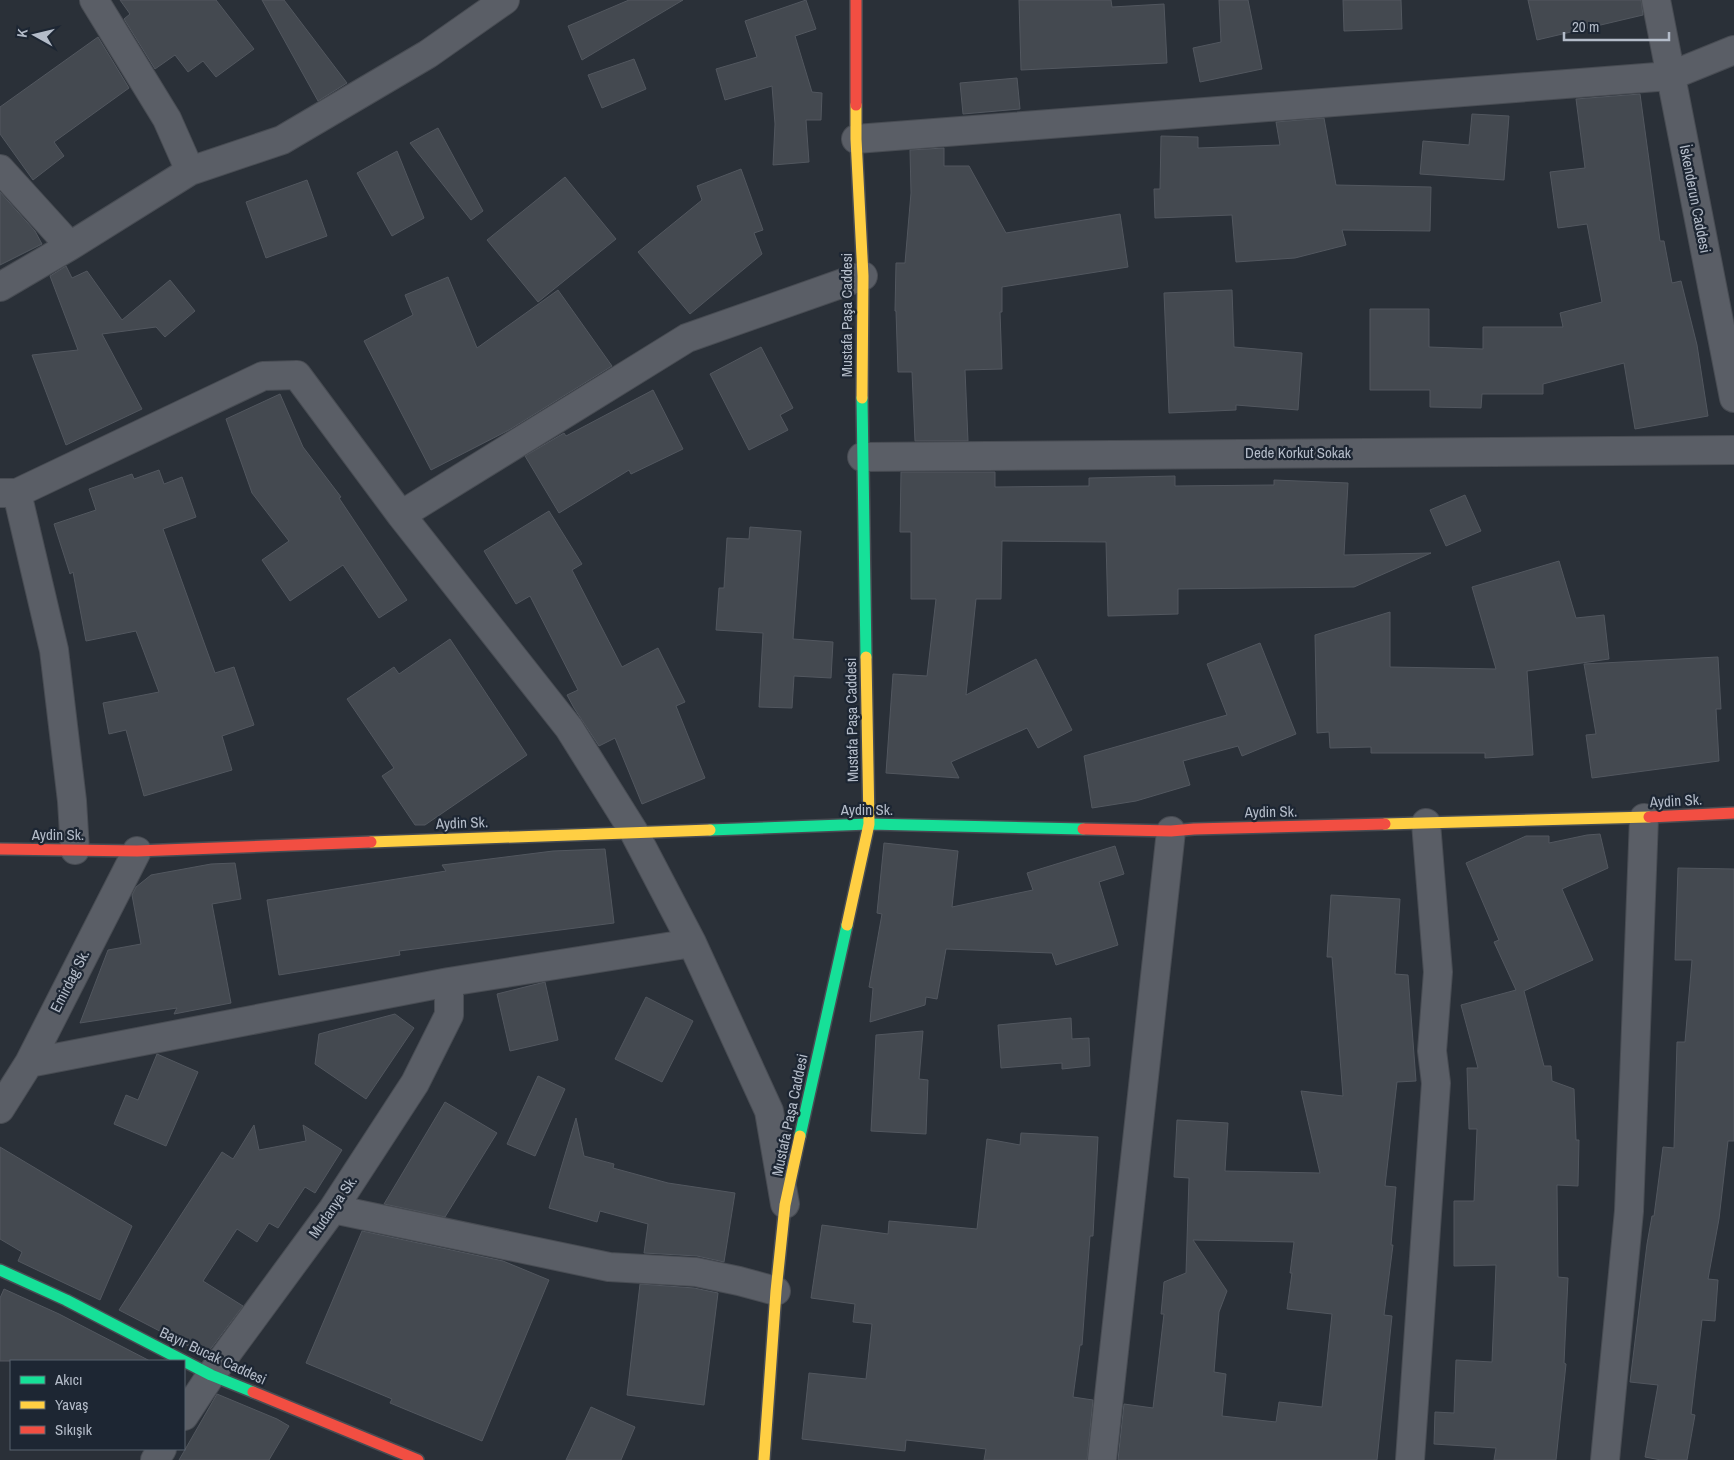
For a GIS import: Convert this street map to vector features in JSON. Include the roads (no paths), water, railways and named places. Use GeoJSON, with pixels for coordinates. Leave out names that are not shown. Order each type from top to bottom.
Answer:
{"type":"FeatureCollection","features":[{"type":"Feature","properties":{"kind":"street"},"geometry":{"type":"LineString","coordinates":[[94,0],[167,119],[190,171]]}},
{"type":"Feature","properties":{"kind":"street"},"geometry":{"type":"LineString","coordinates":[[0,287],[190,171],[282,140],[428,54],[505,0]]}},
{"type":"Feature","properties":{"kind":"street","name":"Mustafa Paşa Caddesi"},"geometry":{"type":"LineString","coordinates":[[764,1460],[776,1291],[786,1205],[869,824],[862,457],[864,276],[856,139],[856,0]]}},
{"type":"Feature","properties":{"kind":"street","name":"İskenderun Caddesi"},"geometry":{"type":"LineString","coordinates":[[1656,0],[1734,398]]}},
{"type":"Feature","properties":{"kind":"street"},"geometry":{"type":"LineString","coordinates":[[856,139],[1670,76],[1734,50]]}},
{"type":"Feature","properties":{"kind":"street"},"geometry":{"type":"LineString","coordinates":[[0,169],[70,246]]}},
{"type":"Feature","properties":{"kind":"street"},"geometry":{"type":"LineString","coordinates":[[401,515],[687,338],[864,276]]}},
{"type":"Feature","properties":{"kind":"street"},"geometry":{"type":"LineString","coordinates":[[75,850],[72,801],[54,650],[8,493],[262,376],[297,375],[401,515],[570,728],[634,832],[692,942],[769,1111],[786,1205]]}},
{"type":"Feature","properties":{"kind":"street","name":"Dede Korkut Sokak"},"geometry":{"type":"LineString","coordinates":[[862,457],[1734,450]]}},
{"type":"Feature","properties":{"kind":"street","name":"Aydin Sk."},"geometry":{"type":"LineString","coordinates":[[0,849],[137,851],[869,824],[1171,831],[1644,818],[1734,813]]}},
{"type":"Feature","properties":{"kind":"street"},"geometry":{"type":"LineString","coordinates":[[1605,1460],[1629,1211],[1644,818]]}},
{"type":"Feature","properties":{"kind":"street"},"geometry":{"type":"LineString","coordinates":[[1410,1460],[1436,1083],[1432,1051],[1438,972],[1426,823]]}},
{"type":"Feature","properties":{"kind":"street"},"geometry":{"type":"LineString","coordinates":[[1102,1460],[1171,831]]}},
{"type":"Feature","properties":{"kind":"street","name":"Emirdag Sk."},"geometry":{"type":"LineString","coordinates":[[0,1109],[29,1063],[137,851]]}},
{"type":"Feature","properties":{"kind":"street"},"geometry":{"type":"LineString","coordinates":[[29,1063],[449,982],[692,942]]}},
{"type":"Feature","properties":{"kind":"street","name":"Mudanya Sk."},"geometry":{"type":"LineString","coordinates":[[185,1414],[212,1374],[333,1209],[415,1083],[449,1015],[449,982]]}},
{"type":"Feature","properties":{"kind":"street"},"geometry":{"type":"LineString","coordinates":[[333,1209],[609,1267],[696,1272],[776,1291]]}},
{"type":"Feature","properties":{"kind":"street","name":"Bayır Bucak Caddesi"},"geometry":{"type":"LineString","coordinates":[[0,1270],[66,1300],[184,1360]]}},
{"type":"Feature","properties":{"kind":"street","name":"Bayır Bucak Caddesi"},"geometry":{"type":"LineString","coordinates":[[185,1360],[212,1374],[418,1460]]}}]}
